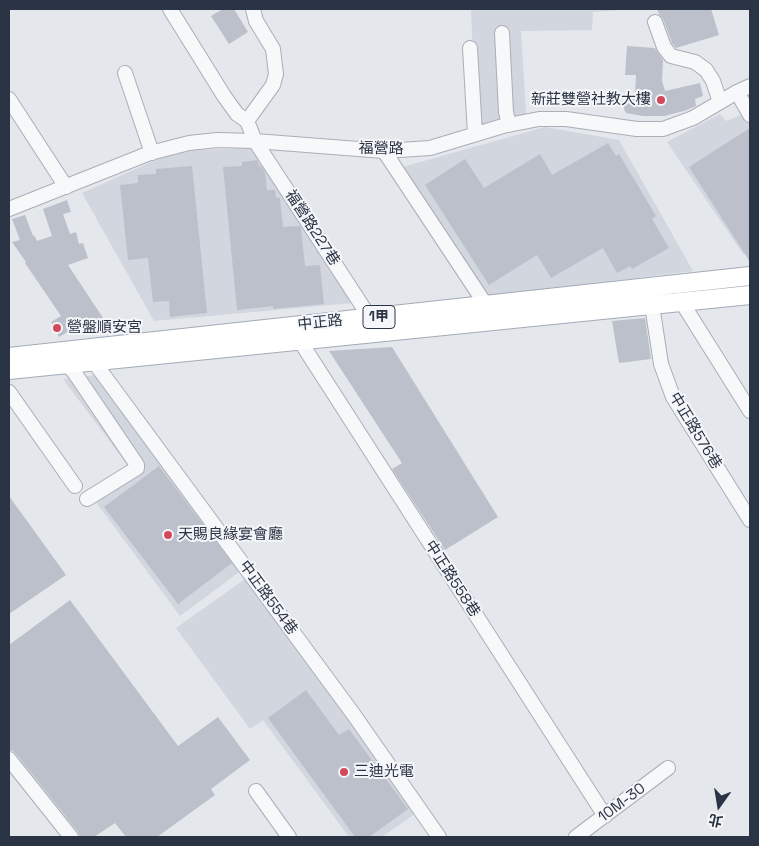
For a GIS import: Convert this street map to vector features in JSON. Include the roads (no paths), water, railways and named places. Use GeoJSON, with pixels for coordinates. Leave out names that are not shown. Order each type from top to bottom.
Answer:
{"type":"FeatureCollection","features":[{"type":"Feature","properties":{"kind":"main road","name":"中正路"},"geometry":{"type":"LineString","coordinates":[[9,370],[300,341],[486,305],[750,276]]}},
{"type":"Feature","properties":{"kind":"main road","name":"中正路"},"geometry":{"type":"LineString","coordinates":[[9,357],[375,325],[652,305],[750,295]]}},
{"type":"Feature","properties":{"kind":"street","name":"福營路227巷"},"geometry":{"type":"LineString","coordinates":[[170,9],[224,96],[237,114],[247,122],[255,141],[375,325]]}},
{"type":"Feature","properties":{"kind":"street"},"geometry":{"type":"LineString","coordinates":[[247,122],[273,84],[276,74],[273,49],[256,21],[252,9]]}},
{"type":"Feature","properties":{"kind":"street"},"geometry":{"type":"LineString","coordinates":[[655,22],[664,47],[671,56],[695,62],[706,70],[713,81],[720,102]]}},
{"type":"Feature","properties":{"kind":"street"},"geometry":{"type":"LineString","coordinates":[[502,33],[506,112],[510,125]]}},
{"type":"Feature","properties":{"kind":"street"},"geometry":{"type":"LineString","coordinates":[[470,48],[475,134]]}},
{"type":"Feature","properties":{"kind":"street"},"geometry":{"type":"LineString","coordinates":[[124,73],[152,153]]}},
{"type":"Feature","properties":{"kind":"street","name":"福營路"},"geometry":{"type":"LineString","coordinates":[[9,209],[152,153],[204,140],[255,141],[384,151],[430,148],[475,134],[539,119],[566,119],[637,129],[663,129],[692,118],[750,86]]}},
{"type":"Feature","properties":{"kind":"street"},"geometry":{"type":"LineString","coordinates":[[737,92],[750,115]]}},
{"type":"Feature","properties":{"kind":"street"},"geometry":{"type":"LineString","coordinates":[[9,99],[66,187]]}},
{"type":"Feature","properties":{"kind":"street"},"geometry":{"type":"LineString","coordinates":[[384,151],[486,305]]}},
{"type":"Feature","properties":{"kind":"street"},"geometry":{"type":"LineString","coordinates":[[684,302],[686,309],[750,411]]}},
{"type":"Feature","properties":{"kind":"street","name":"中正路576巷"},"geometry":{"type":"LineString","coordinates":[[652,305],[661,364],[673,397],[750,520]]}},
{"type":"Feature","properties":{"kind":"street","name":"中正路558巷"},"geometry":{"type":"LineString","coordinates":[[300,341],[605,816]]}},
{"type":"Feature","properties":{"kind":"street","name":"中正路554巷"},"geometry":{"type":"LineString","coordinates":[[94,362],[354,715],[439,837]]}},
{"type":"Feature","properties":{"kind":"street"},"geometry":{"type":"LineString","coordinates":[[67,364],[137,465],[137,468],[87,500]]}},
{"type":"Feature","properties":{"kind":"street"},"geometry":{"type":"LineString","coordinates":[[9,392],[75,486]]}},
{"type":"Feature","properties":{"kind":"street"},"geometry":{"type":"LineString","coordinates":[[9,759],[71,837]]}},
{"type":"Feature","properties":{"kind":"street","name":"10M-30"},"geometry":{"type":"LineString","coordinates":[[576,837],[668,768]]}},
{"type":"Feature","properties":{"kind":"street"},"geometry":{"type":"LineString","coordinates":[[256,791],[289,837]]}},
{"type":"Feature","properties":{"kind":"place","name":"新莊雙營社教大樓"},"geometry":{"type":"Point","coordinates":[661,100]}},
{"type":"Feature","properties":{"kind":"place","name":"營盤順安宮"},"geometry":{"type":"Point","coordinates":[57,328]}},
{"type":"Feature","properties":{"kind":"place","name":"天賜良緣宴會廳"},"geometry":{"type":"Point","coordinates":[168,535]}},
{"type":"Feature","properties":{"kind":"place","name":"三迪光電"},"geometry":{"type":"Point","coordinates":[344,772]}}]}
